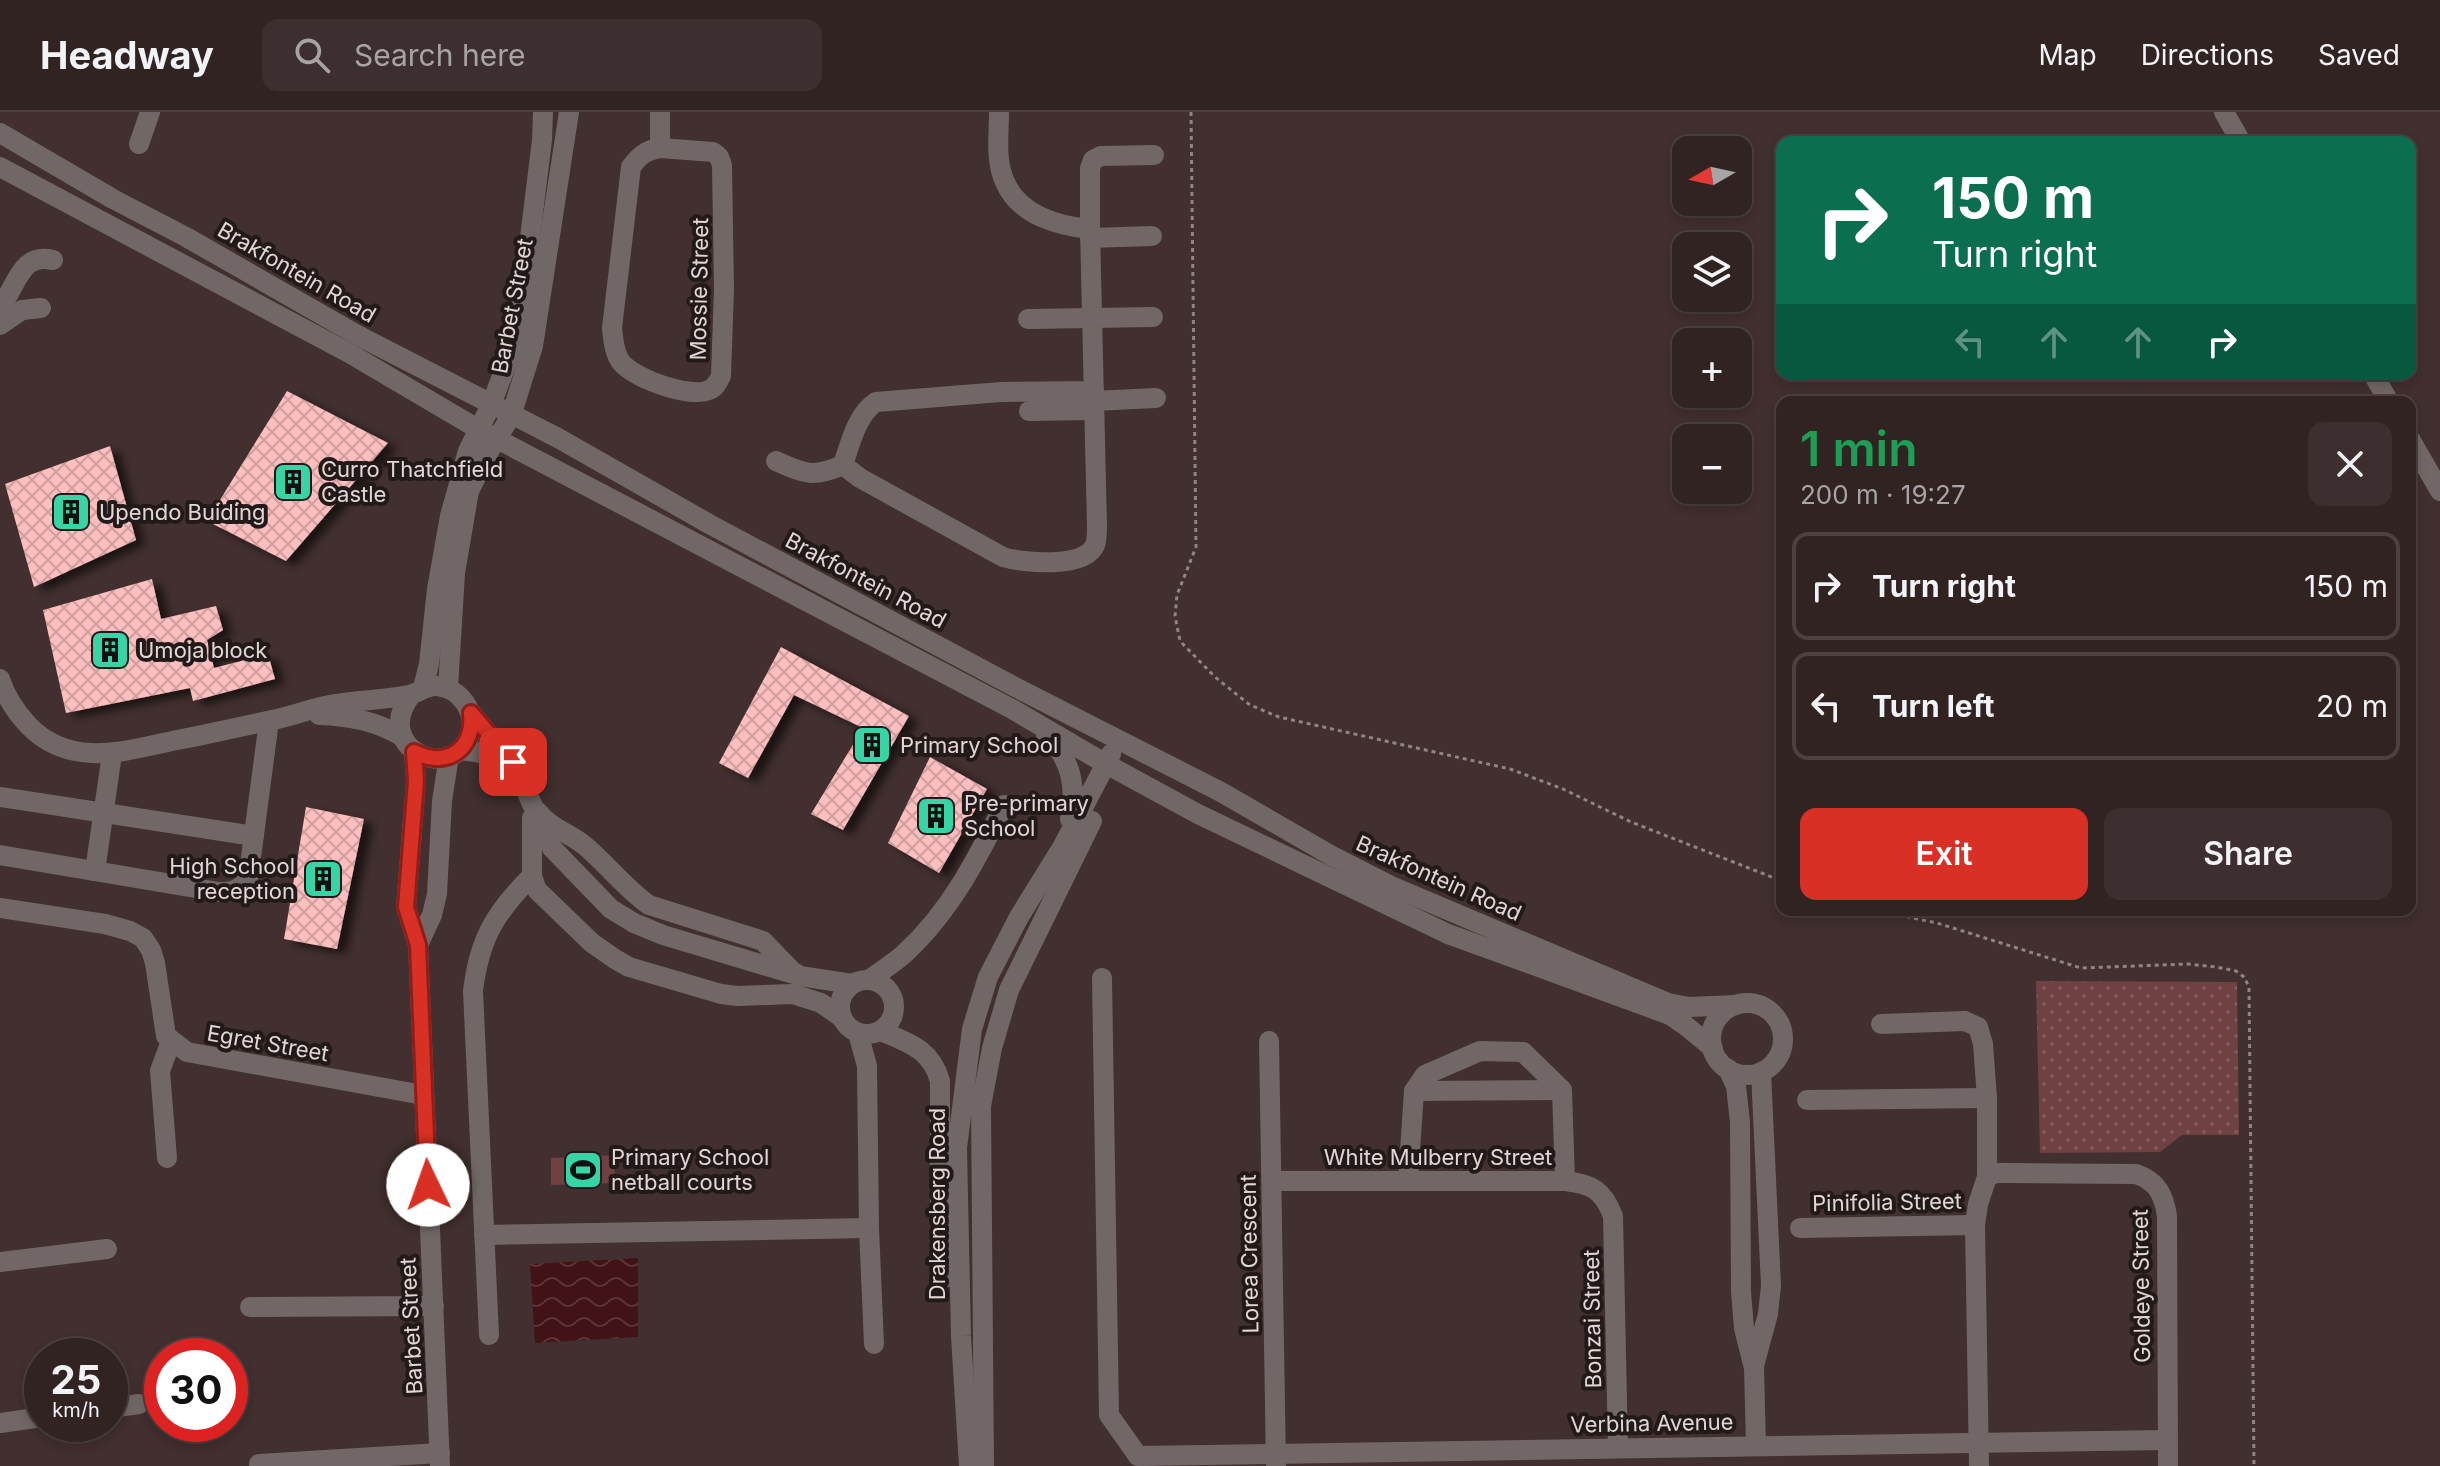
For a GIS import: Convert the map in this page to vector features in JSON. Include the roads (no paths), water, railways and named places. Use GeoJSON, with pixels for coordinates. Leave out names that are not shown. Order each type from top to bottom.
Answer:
{"type":"FeatureCollection","features":[{"type":"Feature","properties":{"kind":"street"},"geometry":{"type":"LineString","coordinates":[[139,144],[150,112]]}},
{"type":"Feature","properties":{"kind":"street"},"geometry":{"type":"LineString","coordinates":[[660,112],[660,148]]}},
{"type":"Feature","properties":{"kind":"street"},"geometry":{"type":"LineString","coordinates":[[999,112],[999,149],[1005,184],[1018,200],[1045,220],[1090,233],[1152,236]]}},
{"type":"Feature","properties":{"kind":"street"},"geometry":{"type":"LineString","coordinates":[[2224,112],[2238,136]]}},
{"type":"Feature","properties":{"kind":"street"},"geometry":{"type":"LineString","coordinates":[[542,115],[569,116]]}},
{"type":"Feature","properties":{"kind":"street","name":"Barbet Street"},"geometry":{"type":"LineString","coordinates":[[418,691],[429,664],[438,579],[450,516],[468,451],[491,405],[513,347],[521,311],[542,115]]}},
{"type":"Feature","properties":{"kind":"street","name":"Barbet Street"},"geometry":{"type":"LineString","coordinates":[[448,688],[450,625],[463,516],[474,478],[511,416],[535,337],[569,116]]}},
{"type":"Feature","properties":{"kind":"street","name":"Brakfontein Road"},"geometry":{"type":"LineString","coordinates":[[1,135],[359,336],[584,452],[711,525],[1221,792],[1416,908],[1448,934],[1670,1015],[1713,1048]]}},
{"type":"Feature","properties":{"kind":"street","name":"Mossie Street"},"geometry":{"type":"LineString","coordinates":[[660,148],[713,152],[722,165],[724,289],[721,376],[716,386],[699,393],[669,388],[627,369],[614,347],[612,328],[631,167],[649,150],[660,148]]}},
{"type":"Feature","properties":{"kind":"street"},"geometry":{"type":"LineString","coordinates":[[843,465],[860,478],[1003,557],[1015,560],[1078,559],[1088,554],[1095,546],[1097,526],[1090,168],[1093,160],[1101,156],[1154,155]]}},
{"type":"Feature","properties":{"kind":"street","name":"Brakfontein Road"},"geometry":{"type":"LineString","coordinates":[[0,167],[349,353],[478,429],[1012,709],[1198,814],[1416,908],[1668,1003],[1689,1007],[1736,1005]]}},
{"type":"Feature","properties":{"kind":"street"},"geometry":{"type":"LineString","coordinates":[[0,307],[26,264],[37,259],[53,260]]}},
{"type":"Feature","properties":{"kind":"street"},"geometry":{"type":"LineString","coordinates":[[0,325],[22,310],[41,308]]}},
{"type":"Feature","properties":{"kind":"street"},"geometry":{"type":"LineString","coordinates":[[1028,319],[1153,317]]}},
{"type":"Feature","properties":{"kind":"street"},"geometry":{"type":"LineString","coordinates":[[776,461],[815,475],[843,465],[861,419],[869,407],[886,399],[1001,392],[1093,401]]}},
{"type":"Feature","properties":{"kind":"street"},"geometry":{"type":"LineString","coordinates":[[1029,411],[1093,401],[1156,398]]}},
{"type":"Feature","properties":{"kind":"street"},"geometry":{"type":"LineString","coordinates":[[2416,449],[2440,491]]}},
{"type":"Feature","properties":{"kind":"street"},"geometry":{"type":"LineString","coordinates":[[0,679],[12,707],[33,730],[52,743],[71,752],[112,754],[303,714],[337,703],[418,691],[431,686],[448,688],[462,698],[513,762],[552,848],[611,909],[663,935],[800,976],[885,986],[894,1010],[888,1026],[871,1033]]}},
{"type":"Feature","properties":{"kind":"street"},"geometry":{"type":"LineString","coordinates":[[408,744],[399,726],[400,714],[418,691]]}},
{"type":"Feature","properties":{"kind":"street"},"geometry":{"type":"LineString","coordinates":[[1012,709],[1052,741],[1071,775],[1075,797],[1063,846]]}},
{"type":"Feature","properties":{"kind":"street"},"geometry":{"type":"LineString","coordinates":[[454,753],[471,733],[471,713]]}},
{"type":"Feature","properties":{"kind":"street"},"geometry":{"type":"LineString","coordinates":[[303,714],[364,720],[382,725],[431,758],[476,752],[513,762]]}},
{"type":"Feature","properties":{"kind":"street"},"geometry":{"type":"LineString","coordinates":[[0,855],[230,892],[241,888],[248,880],[269,721]]}},
{"type":"Feature","properties":{"kind":"street","name":"Drakensberg Road"},"geometry":{"type":"LineString","coordinates":[[969,1466],[961,1336],[957,1148],[972,1029],[988,977],[1019,917],[1125,743]]}},
{"type":"Feature","properties":{"kind":"street","name":"Barbet Street"},"geometry":{"type":"LineString","coordinates":[[408,744],[416,781],[406,907],[418,945],[440,1460]]}},
{"type":"Feature","properties":{"kind":"street","name":"Barbet Street"},"geometry":{"type":"LineString","coordinates":[[418,945],[432,915],[437,894],[442,801],[454,753]]}},
{"type":"Feature","properties":{"kind":"street"},"geometry":{"type":"LineString","coordinates":[[95,871],[112,754]]}},
{"type":"Feature","properties":{"kind":"street","name":"Drakensberg Road"},"geometry":{"type":"LineString","coordinates":[[984,1466],[981,1106],[992,1048],[1009,990],[1112,767]]}},
{"type":"Feature","properties":{"kind":"street"},"geometry":{"type":"LineString","coordinates":[[0,797],[254,836]]}},
{"type":"Feature","properties":{"kind":"street"},"geometry":{"type":"LineString","coordinates":[[528,799],[533,840],[532,876],[537,890],[603,951],[629,967],[721,994],[793,994],[821,1003],[841,1017],[851,1030],[910,1043],[925,1053],[936,1067],[940,1081],[940,1204],[961,1336]]}},
{"type":"Feature","properties":{"kind":"street"},"geometry":{"type":"LineString","coordinates":[[528,799],[544,819],[580,842],[649,905],[763,941],[800,976]]}},
{"type":"Feature","properties":{"kind":"street"},"geometry":{"type":"LineString","coordinates":[[841,1017],[841,999],[905,953],[947,907],[967,877],[1004,805]]}},
{"type":"Feature","properties":{"kind":"street"},"geometry":{"type":"LineString","coordinates":[[489,1335],[473,991],[475,969],[489,928],[532,876]]}},
{"type":"Feature","properties":{"kind":"street"},"geometry":{"type":"LineString","coordinates":[[0,908],[105,924],[143,938],[151,950],[162,1023],[171,1041],[160,1071],[167,1158]]}},
{"type":"Feature","properties":{"kind":"street"},"geometry":{"type":"LineString","coordinates":[[890,993],[905,953]]}},
{"type":"Feature","properties":{"kind":"street"},"geometry":{"type":"LineString","coordinates":[[1102,978],[1109,1415],[1135,1461]]}},
{"type":"Feature","properties":{"kind":"street"},"geometry":{"type":"LineString","coordinates":[[1746,1003],[1767,1009],[1781,1026],[1783,1037],[1778,1058],[1761,1072],[1743,1075],[1728,1069],[1713,1048],[1713,1026],[1726,1010],[1736,1005],[1746,1003]]}},
{"type":"Feature","properties":{"kind":"street"},"geometry":{"type":"LineString","coordinates":[[1881,1024],[1965,1021],[1978,1027],[1983,1044],[1987,1177],[1975,1225],[1979,1466]]}},
{"type":"Feature","properties":{"kind":"street"},"geometry":{"type":"LineString","coordinates":[[871,1033],[867,1066],[874,1344]]}},
{"type":"Feature","properties":{"kind":"street","name":"Egret Street"},"geometry":{"type":"LineString","coordinates":[[171,1041],[187,1052],[204,1056],[423,1095]]}},
{"type":"Feature","properties":{"kind":"street","name":"Lorea Crescent"},"geometry":{"type":"LineString","coordinates":[[1269,1041],[1276,1460]]}},
{"type":"Feature","properties":{"kind":"street"},"geometry":{"type":"LineString","coordinates":[[1408,1181],[1414,1091],[1425,1075],[1480,1051],[1523,1052],[1562,1090],[1565,1181]]}},
{"type":"Feature","properties":{"kind":"street"},"geometry":{"type":"LineString","coordinates":[[1728,1069],[1736,1086],[1738,1101],[1741,1292],[1744,1328],[1754,1368],[1756,1445]]}},
{"type":"Feature","properties":{"kind":"street"},"geometry":{"type":"LineString","coordinates":[[1754,1368],[1768,1314],[1771,1286],[1761,1072]]}},
{"type":"Feature","properties":{"kind":"street"},"geometry":{"type":"LineString","coordinates":[[1414,1091],[1562,1090]]}},
{"type":"Feature","properties":{"kind":"street"},"geometry":{"type":"LineString","coordinates":[[1807,1100],[1987,1098]]}},
{"type":"Feature","properties":{"kind":"street","name":"Goldeye Street"},"geometry":{"type":"LineString","coordinates":[[1987,1177],[1995,1173],[2136,1174],[2154,1184],[2160,1192],[2167,1216],[2168,1466]]}},
{"type":"Feature","properties":{"kind":"street","name":"White Mulberry Street"},"geometry":{"type":"LineString","coordinates":[[1272,1181],[1565,1181],[1593,1186],[1600,1194]]}},
{"type":"Feature","properties":{"kind":"street","name":"Bonzai Street"},"geometry":{"type":"LineString","coordinates":[[1600,1194],[1613,1216],[1618,1447]]}},
{"type":"Feature","properties":{"kind":"street","name":"Pinifolia Street"},"geometry":{"type":"LineString","coordinates":[[1800,1228],[1975,1225]]}},
{"type":"Feature","properties":{"kind":"street"},"geometry":{"type":"LineString","coordinates":[[484,1235],[869,1228]]}},
{"type":"Feature","properties":{"kind":"street"},"geometry":{"type":"LineString","coordinates":[[0,1262],[107,1249]]}},
{"type":"Feature","properties":{"kind":"street"},"geometry":{"type":"LineString","coordinates":[[250,1307],[434,1306]]}},
{"type":"Feature","properties":{"kind":"street"},"geometry":{"type":"LineString","coordinates":[[128,1406],[139,1404]]}},
{"type":"Feature","properties":{"kind":"street"},"geometry":{"type":"LineString","coordinates":[[0,1423],[24,1420]]}},
{"type":"Feature","properties":{"kind":"street","name":"Verbina Avenue"},"geometry":{"type":"LineString","coordinates":[[1135,1461],[1276,1460],[1618,1447],[1978,1445],[2167,1440]]}},
{"type":"Feature","properties":{"kind":"street"},"geometry":{"type":"LineString","coordinates":[[259,1464],[440,1460]]}},
{"type":"Feature","properties":{"kind":"water"},"geometry":{"type":"Polygon","coordinates":[[[638,1258],[638,1337],[535,1343],[530,1264],[638,1258]]]}},
{"type":"Feature","properties":{"kind":"place","name":"Curro Thatchfield Castle"},"geometry":{"type":"Point","coordinates":[293,482]}},
{"type":"Feature","properties":{"kind":"place","name":"Upendo Buiding"},"geometry":{"type":"Point","coordinates":[71,512]}},
{"type":"Feature","properties":{"kind":"place","name":"Umoja block"},"geometry":{"type":"Point","coordinates":[110,650]}},
{"type":"Feature","properties":{"kind":"place","name":"Primary School"},"geometry":{"type":"Point","coordinates":[872,745]}},
{"type":"Feature","properties":{"kind":"place","name":"Pre-primary School"},"geometry":{"type":"Point","coordinates":[936,816]}},
{"type":"Feature","properties":{"kind":"place","name":"High School reception"},"geometry":{"type":"Point","coordinates":[323,879]}},
{"type":"Feature","properties":{"kind":"place","name":"Primary School netball courts"},"geometry":{"type":"Point","coordinates":[583,1170]}}]}
